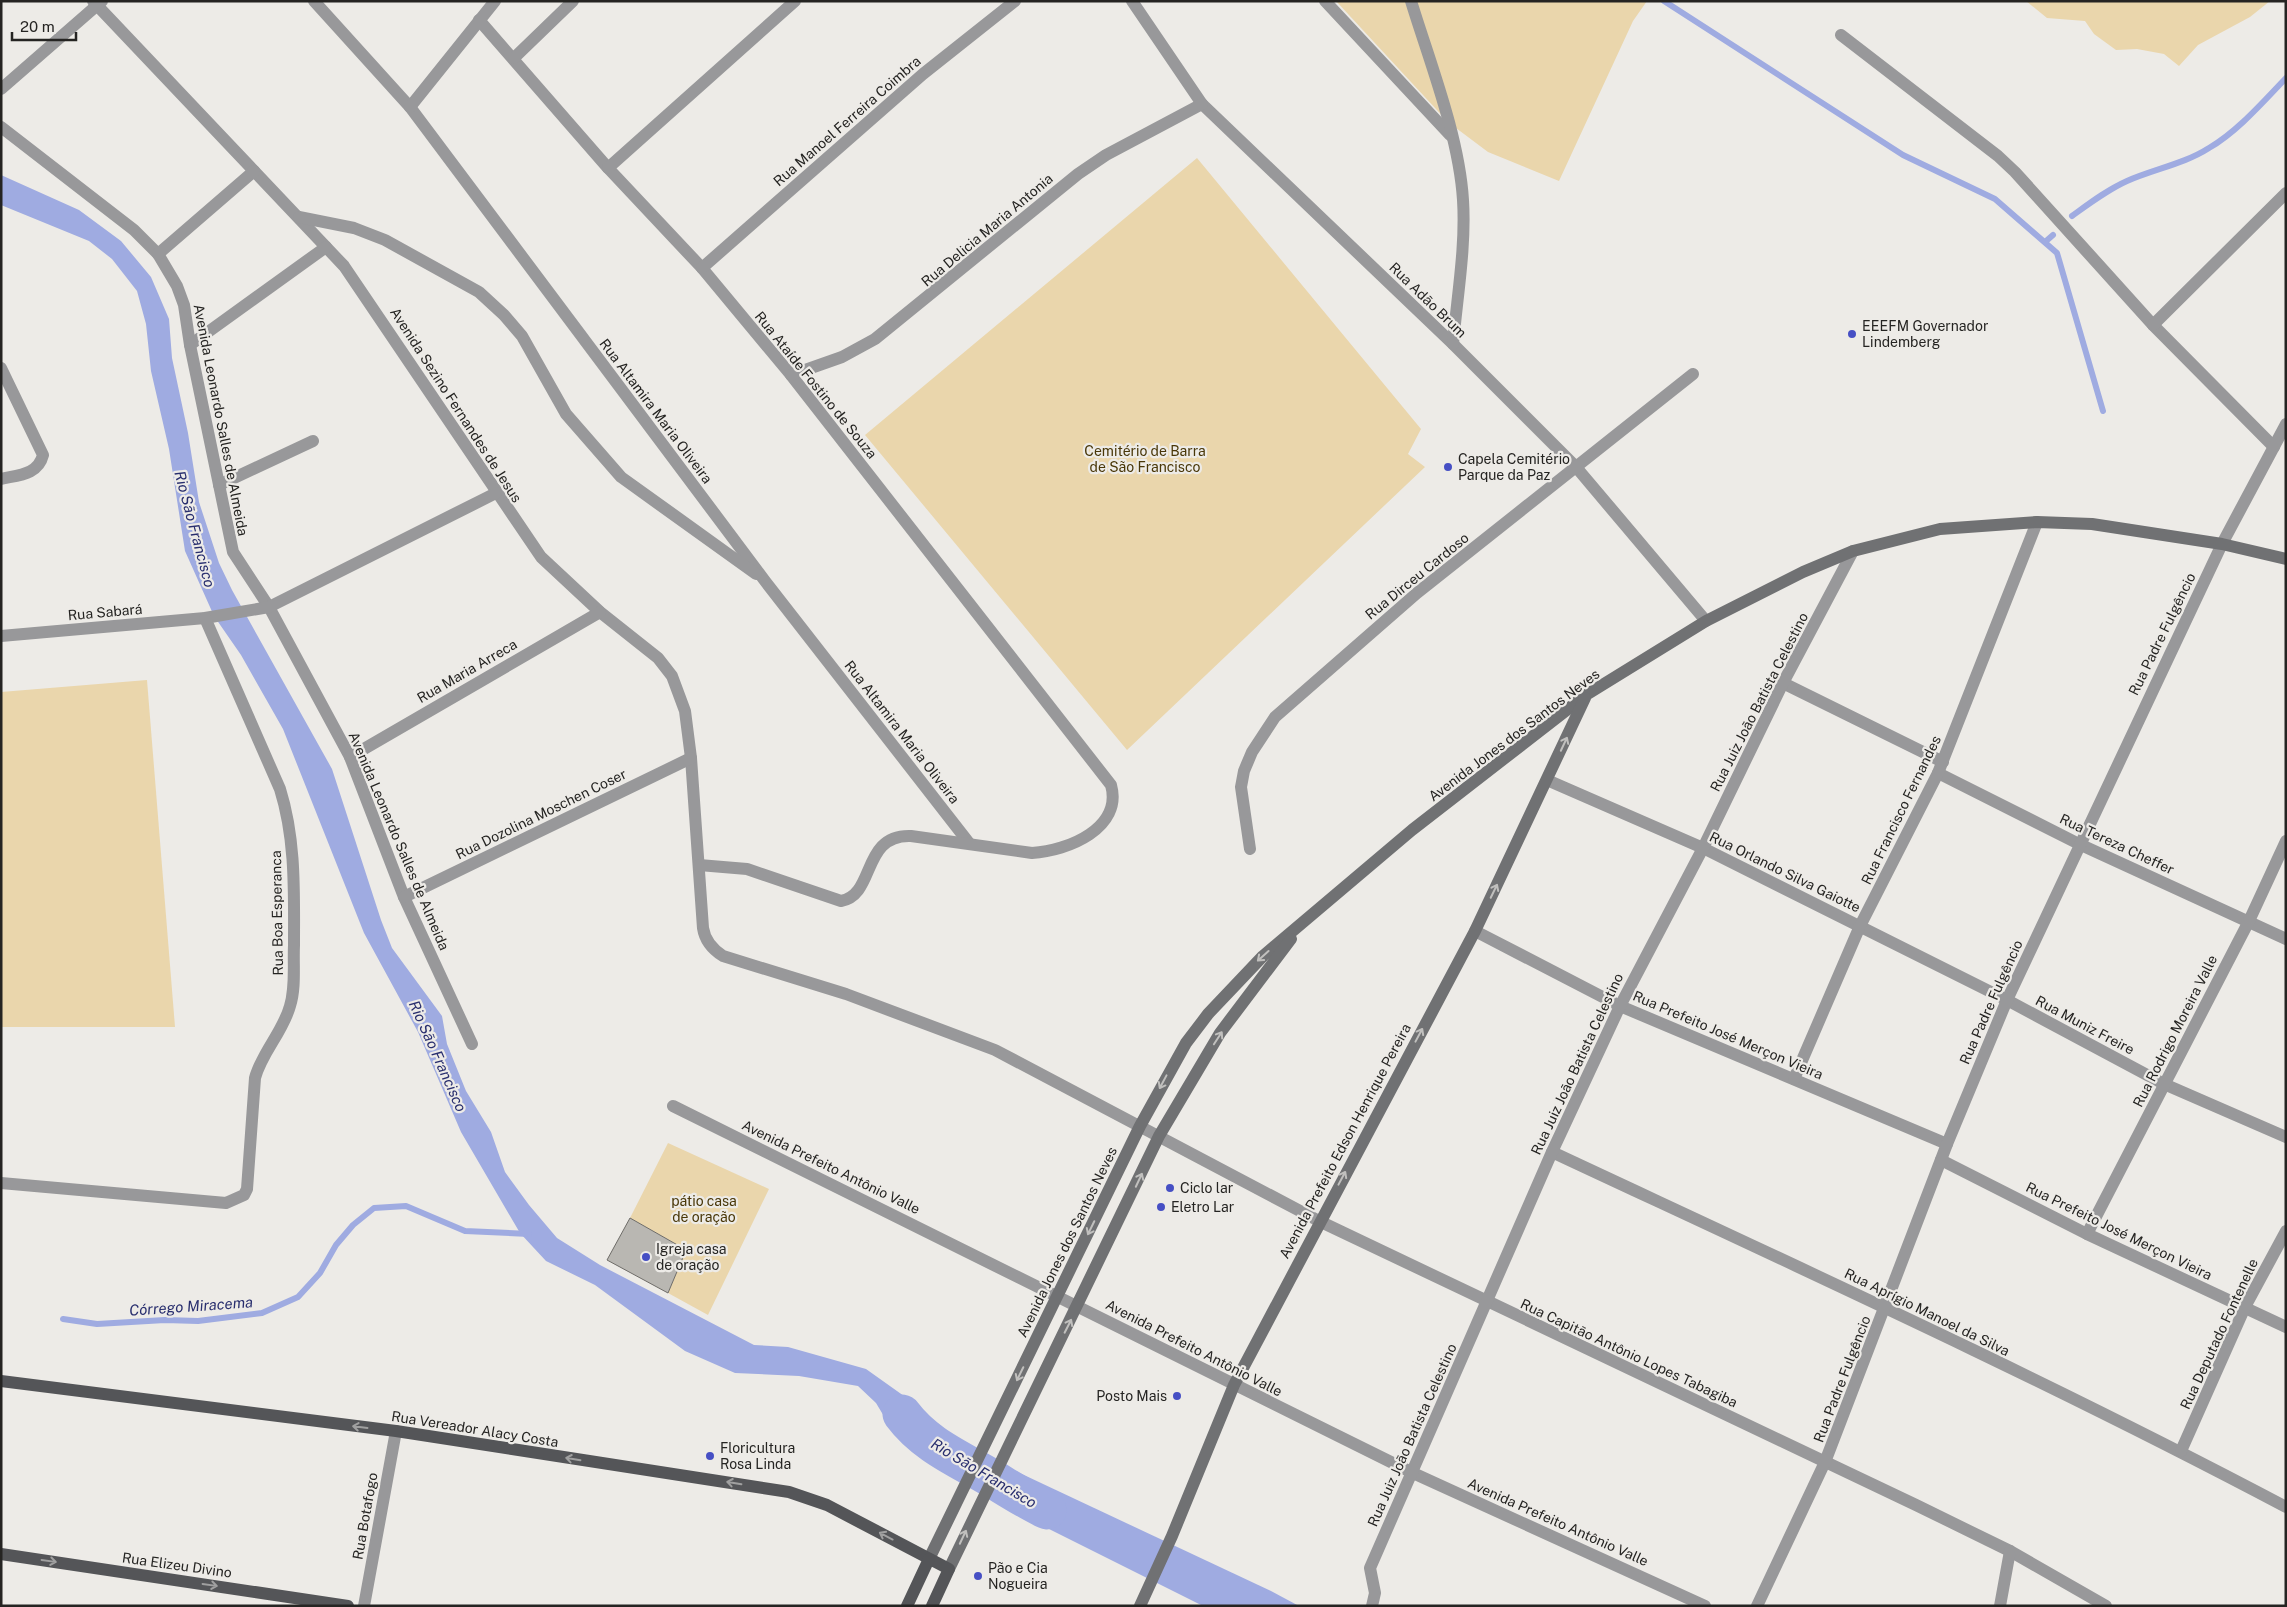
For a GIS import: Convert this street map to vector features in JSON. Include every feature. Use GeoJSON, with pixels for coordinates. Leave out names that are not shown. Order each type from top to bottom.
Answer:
{"type":"FeatureCollection","features":[{"type":"Feature","properties":{"kind":"main road","name":"Avenida Jones dos Santos Neves"},"geometry":{"type":"LineString","coordinates":[[907,1606],[1140,1126],[1186,1043],[1208,1014],[1263,956],[1412,830],[1586,695],[1706,621],[1803,572],[1853,550],[1940,529],[2037,522],[2092,524],[2222,544],[2286,559]]}},
{"type":"Feature","properties":{"kind":"main road","name":"Avenida Prefeito Edson Henrique Pereira"},"geometry":{"type":"LineString","coordinates":[[1140,1606],[1172,1536],[1234,1385],[1319,1221],[1475,930],[1586,695]]}},
{"type":"Feature","properties":{"kind":"main road","name":"Avenida Jones dos Santos Neves"},"geometry":{"type":"LineString","coordinates":[[932,1606],[978,1506],[1078,1307],[1159,1136],[1220,1033],[1301,924]]}},
{"type":"Feature","properties":{"kind":"main road","name":"Rua Vereador Alacy Costa"},"geometry":{"type":"LineString","coordinates":[[1,1381],[396,1432],[789,1492],[827,1505],[949,1569]]}},
{"type":"Feature","properties":{"kind":"main road","name":"Rua Elizeu Divino"},"geometry":{"type":"LineString","coordinates":[[1,1554],[348,1606]]}},
{"type":"Feature","properties":{"kind":"street","name":"Rua Altamira Maria Oliveira"},"geometry":{"type":"LineString","coordinates":[[314,1],[410,107],[765,581],[970,843]]}},
{"type":"Feature","properties":{"kind":"street"},"geometry":{"type":"LineString","coordinates":[[410,107],[495,1]]}},
{"type":"Feature","properties":{"kind":"street"},"geometry":{"type":"LineString","coordinates":[[514,58],[573,1]]}},
{"type":"Feature","properties":{"kind":"street"},"geometry":{"type":"LineString","coordinates":[[608,168],[795,1]]}},
{"type":"Feature","properties":{"kind":"street","name":"Rua Manoel Ferreira Coimbra"},"geometry":{"type":"LineString","coordinates":[[702,268],[923,74],[1015,1]]}},
{"type":"Feature","properties":{"kind":"street","name":"Rua Adão Brum"},"geometry":{"type":"LineString","coordinates":[[1132,1],[1202,104],[1453,344],[1576,467],[1706,621]]}},
{"type":"Feature","properties":{"kind":"street"},"geometry":{"type":"LineString","coordinates":[[1325,1],[1452,138]]}},
{"type":"Feature","properties":{"kind":"street"},"geometry":{"type":"LineString","coordinates":[[1411,1],[1460,170],[1463,200],[1463,232],[1453,344]]}},
{"type":"Feature","properties":{"kind":"street"},"geometry":{"type":"LineString","coordinates":[[1,89],[98,3]]}},
{"type":"Feature","properties":{"kind":"street","name":"Avenida Sezino Fernandes de Jesus"},"geometry":{"type":"LineString","coordinates":[[98,3],[344,266],[386,325],[541,557],[600,612],[658,658],[672,676],[685,711],[691,758],[704,936],[714,950],[723,956],[846,994],[995,1050],[1140,1126]]}},
{"type":"Feature","properties":{"kind":"street","name":"Rua Ataíde Fostino de Souza"},"geometry":{"type":"LineString","coordinates":[[479,20],[608,168],[702,268],[791,375],[1111,785],[1114,796],[1113,806],[1101,825],[1089,835],[1060,850],[1032,853],[970,843]]}},
{"type":"Feature","properties":{"kind":"street"},"geometry":{"type":"LineString","coordinates":[[1840,35],[1998,156],[2152,325],[2274,447]]}},
{"type":"Feature","properties":{"kind":"street","name":"Rua Delicia Maria Antonia"},"geometry":{"type":"LineString","coordinates":[[791,375],[842,357],[875,339],[1078,174],[1106,155],[1202,104]]}},
{"type":"Feature","properties":{"kind":"street","name":"Avenida Leonardo Salles de Almeida"},"geometry":{"type":"LineString","coordinates":[[1,127],[134,230],[158,254],[177,286],[184,305],[190,345],[234,552],[263,608],[350,757],[404,897],[472,1044]]}},
{"type":"Feature","properties":{"kind":"street"},"geometry":{"type":"LineString","coordinates":[[158,254],[254,171]]}},
{"type":"Feature","properties":{"kind":"street"},"geometry":{"type":"LineString","coordinates":[[2152,325],[2286,193]]}},
{"type":"Feature","properties":{"kind":"street"},"geometry":{"type":"LineString","coordinates":[[299,217],[354,228],[385,240],[479,292],[504,315],[522,336],[566,414],[621,477],[656,505],[765,581]]}},
{"type":"Feature","properties":{"kind":"street"},"geometry":{"type":"LineString","coordinates":[[190,345],[326,247]]}},
{"type":"Feature","properties":{"kind":"street"},"geometry":{"type":"LineString","coordinates":[[1,368],[41,448],[42,462],[28,474],[1,479]]}},
{"type":"Feature","properties":{"kind":"street","name":"Rua Dirceu Cardoso"},"geometry":{"type":"LineString","coordinates":[[1250,850],[1241,787],[1244,771],[1252,752],[1275,717],[1417,593],[1693,374]]}},
{"type":"Feature","properties":{"kind":"street","name":"Rua Padre Fulgêncio"},"geometry":{"type":"LineString","coordinates":[[1757,1606],[1825,1462],[1886,1308],[1947,1144],[2007,1000],[2222,544],[2286,424]]}},
{"type":"Feature","properties":{"kind":"street"},"geometry":{"type":"LineString","coordinates":[[220,485],[313,441]]}},
{"type":"Feature","properties":{"kind":"street"},"geometry":{"type":"LineString","coordinates":[[208,618],[263,608],[496,492]]}},
{"type":"Feature","properties":{"kind":"street","name":"Rua Francisco Fernandes"},"geometry":{"type":"LineString","coordinates":[[1794,1079],[1860,926],[1940,768],[2037,522]]}},
{"type":"Feature","properties":{"kind":"street","name":"Rua Juiz João Batista Celestino"},"geometry":{"type":"LineString","coordinates":[[1372,1606],[1375,1593],[1370,1568],[1552,1152],[1620,1006],[1703,848],[1783,683],[1853,550]]}},
{"type":"Feature","properties":{"kind":"street","name":"Rua Maria Arreca"},"geometry":{"type":"LineString","coordinates":[[350,757],[600,612]]}},
{"type":"Feature","properties":{"kind":"street","name":"Rua Sabará"},"geometry":{"type":"LineString","coordinates":[[1,636],[208,618]]}},
{"type":"Feature","properties":{"kind":"street","name":"Rua Boa Esperanca"},"geometry":{"type":"LineString","coordinates":[[1,1183],[226,1203],[244,1195],[247,1189],[255,1078],[258,1066],[287,1016],[291,1005],[293,990],[294,868],[286,808],[280,789],[208,618]]}},
{"type":"Feature","properties":{"kind":"street","name":"Rua Tereza Cheffer"},"geometry":{"type":"LineString","coordinates":[[1783,683],[2079,844],[2286,939]]}},
{"type":"Feature","properties":{"kind":"street","name":"Rua Dozolina Moschen Coser"},"geometry":{"type":"LineString","coordinates":[[404,897],[691,758]]}},
{"type":"Feature","properties":{"kind":"street","name":"Rua Orlando Silva Gaiotte"},"geometry":{"type":"LineString","coordinates":[[1547,780],[1703,848],[2007,1000]]}},
{"type":"Feature","properties":{"kind":"street"},"geometry":{"type":"LineString","coordinates":[[699,865],[747,869],[840,901],[846,900],[857,891],[877,851],[893,838],[911,836],[970,843]]}},
{"type":"Feature","properties":{"kind":"street","name":"Rua Rodrigo Moreira Valle"},"geometry":{"type":"LineString","coordinates":[[2087,1234],[2249,921],[2286,840]]}},
{"type":"Feature","properties":{"kind":"street","name":"Rua Prefeito José Merçon Vieira"},"geometry":{"type":"LineString","coordinates":[[1475,930],[1620,1006],[1947,1144]]}},
{"type":"Feature","properties":{"kind":"street","name":"Rua Muniz Freire"},"geometry":{"type":"LineString","coordinates":[[2007,1000],[2164,1084],[2286,1137]]}},
{"type":"Feature","properties":{"kind":"street","name":"Avenida Prefeito Antônio Valle"},"geometry":{"type":"LineString","coordinates":[[674,1106],[1413,1473],[1705,1606]]}},
{"type":"Feature","properties":{"kind":"street","name":"Rua Capitão Antônio Lopes Tabagiba"},"geometry":{"type":"LineString","coordinates":[[1140,1126],[1319,1221],[2010,1551],[2106,1606]]}},
{"type":"Feature","properties":{"kind":"street","name":"Rua Aprígio Manoel da Silva"},"geometry":{"type":"LineString","coordinates":[[1552,1152],[1886,1308],[2181,1451],[2286,1507]]}},
{"type":"Feature","properties":{"kind":"street","name":"Rua Prefeito José Merçon Vieira"},"geometry":{"type":"LineString","coordinates":[[1941,1160],[2087,1234],[2286,1327]]}},
{"type":"Feature","properties":{"kind":"street","name":"Rua Deputado Fontenelle"},"geometry":{"type":"LineString","coordinates":[[2181,1451],[2245,1307],[2286,1231]]}},
{"type":"Feature","properties":{"kind":"street","name":"Rua Botafogo"},"geometry":{"type":"LineString","coordinates":[[364,1606],[396,1432]]}},
{"type":"Feature","properties":{"kind":"street"},"geometry":{"type":"LineString","coordinates":[[2000,1606],[2010,1551]]}},
{"type":"Feature","properties":{"kind":"green space"},"geometry":{"type":"Polygon","coordinates":[[[1336,1],[1647,1],[1633,21],[1559,181],[1488,152],[1448,122],[1336,1]]]}},
{"type":"Feature","properties":{"kind":"green space"},"geometry":{"type":"Polygon","coordinates":[[[2026,1],[2270,1],[2250,17],[2198,45],[2179,66],[2164,54],[2137,49],[2116,50],[2094,34],[2085,21],[2047,18],[2026,1]]]}},
{"type":"Feature","properties":{"kind":"green space","name":"Cemitério de Barra de São Francisco"},"geometry":{"type":"Polygon","coordinates":[[[1197,158],[1421,429],[1408,454],[1425,467],[1127,750],[865,435],[1197,158]]]}},
{"type":"Feature","properties":{"kind":"green space"},"geometry":{"type":"Polygon","coordinates":[[[147,680],[175,1027],[1,1027],[1,692],[147,680]]]}},
{"type":"Feature","properties":{"kind":"green space","name":"pátio casa de oração"},"geometry":{"type":"Polygon","coordinates":[[[668,1143],[769,1189],[708,1315],[668,1293],[684,1255],[681,1247],[630,1218],[668,1143]]]}},
{"type":"Feature","properties":{"kind":"water"},"geometry":{"type":"Polygon","coordinates":[[[1,175],[79,210],[121,241],[151,277],[169,319],[172,358],[188,433],[199,502],[219,563],[232,590],[332,769],[381,920],[392,948],[442,1016],[447,1044],[466,1091],[491,1132],[505,1172],[529,1205],[557,1238],[600,1265],[754,1345],[788,1347],[866,1369],[904,1396],[914,1420],[947,1437],[937,1456],[894,1433],[876,1403],[858,1386],[799,1376],[735,1373],[685,1351],[595,1285],[546,1261],[520,1233],[461,1132],[418,1032],[364,933],[283,729],[241,655],[214,616],[185,551],[169,449],[151,371],[146,324],[137,291],[112,259],[89,241],[1,205],[1,175]]]}},
{"type":"Feature","properties":{"kind":"water"},"geometry":{"type":"Polygon","coordinates":[[[1009,1468],[1271,1591],[1299,1606],[1203,1606],[993,1501],[1009,1468]]]}},
{"type":"Feature","properties":{"kind":"building","name":"Igreja casa de oração"},"geometry":{"type":"Polygon","coordinates":[[[630,1218],[681,1247],[684,1255],[668,1293],[607,1260],[630,1218]]]}},
{"type":"Feature","properties":{"kind":"waterway"},"geometry":{"type":"LineString","coordinates":[[1664,1],[1903,155],[1995,199],[2057,253],[2103,411]]}},
{"type":"Feature","properties":{"kind":"waterway"},"geometry":{"type":"LineString","coordinates":[[2072,216],[2120,185],[2199,154],[2230,134],[2286,78]]}},
{"type":"Feature","properties":{"kind":"waterway"},"geometry":{"type":"LineString","coordinates":[[2045,242],[2053,235]]}},
{"type":"Feature","properties":{"kind":"waterway","name":"Córrego Miracema"},"geometry":{"type":"LineString","coordinates":[[63,1319],[97,1324],[165,1320],[198,1321],[262,1313],[298,1297],[320,1273],[336,1245],[353,1225],[374,1208],[406,1206],[465,1231],[529,1234]]}},
{"type":"Feature","properties":{"kind":"waterway","name":"Rio São Francisco"},"geometry":{"type":"LineString","coordinates":[[902,1414],[922,1435],[944,1451],[1047,1510]]}},
{"type":"Feature","properties":{"kind":"place","name":"EEEFM Governador Lindemberg"},"geometry":{"type":"Point","coordinates":[1852,334]}},
{"type":"Feature","properties":{"kind":"place","name":"Capela Cemitério Parque da Paz"},"geometry":{"type":"Point","coordinates":[1448,467]}},
{"type":"Feature","properties":{"kind":"place","name":"Ciclo lar"},"geometry":{"type":"Point","coordinates":[1170,1188]}},
{"type":"Feature","properties":{"kind":"place","name":"Eletro Lar"},"geometry":{"type":"Point","coordinates":[1161,1207]}},
{"type":"Feature","properties":{"kind":"place","name":"Igreja casa de oração"},"geometry":{"type":"Point","coordinates":[646,1257]}},
{"type":"Feature","properties":{"kind":"place","name":"Posto Mais"},"geometry":{"type":"Point","coordinates":[1177,1396]}},
{"type":"Feature","properties":{"kind":"place","name":"Floricultura Rosa Linda"},"geometry":{"type":"Point","coordinates":[710,1456]}},
{"type":"Feature","properties":{"kind":"place","name":"Pão e Cia Nogueira"},"geometry":{"type":"Point","coordinates":[978,1576]}}]}
